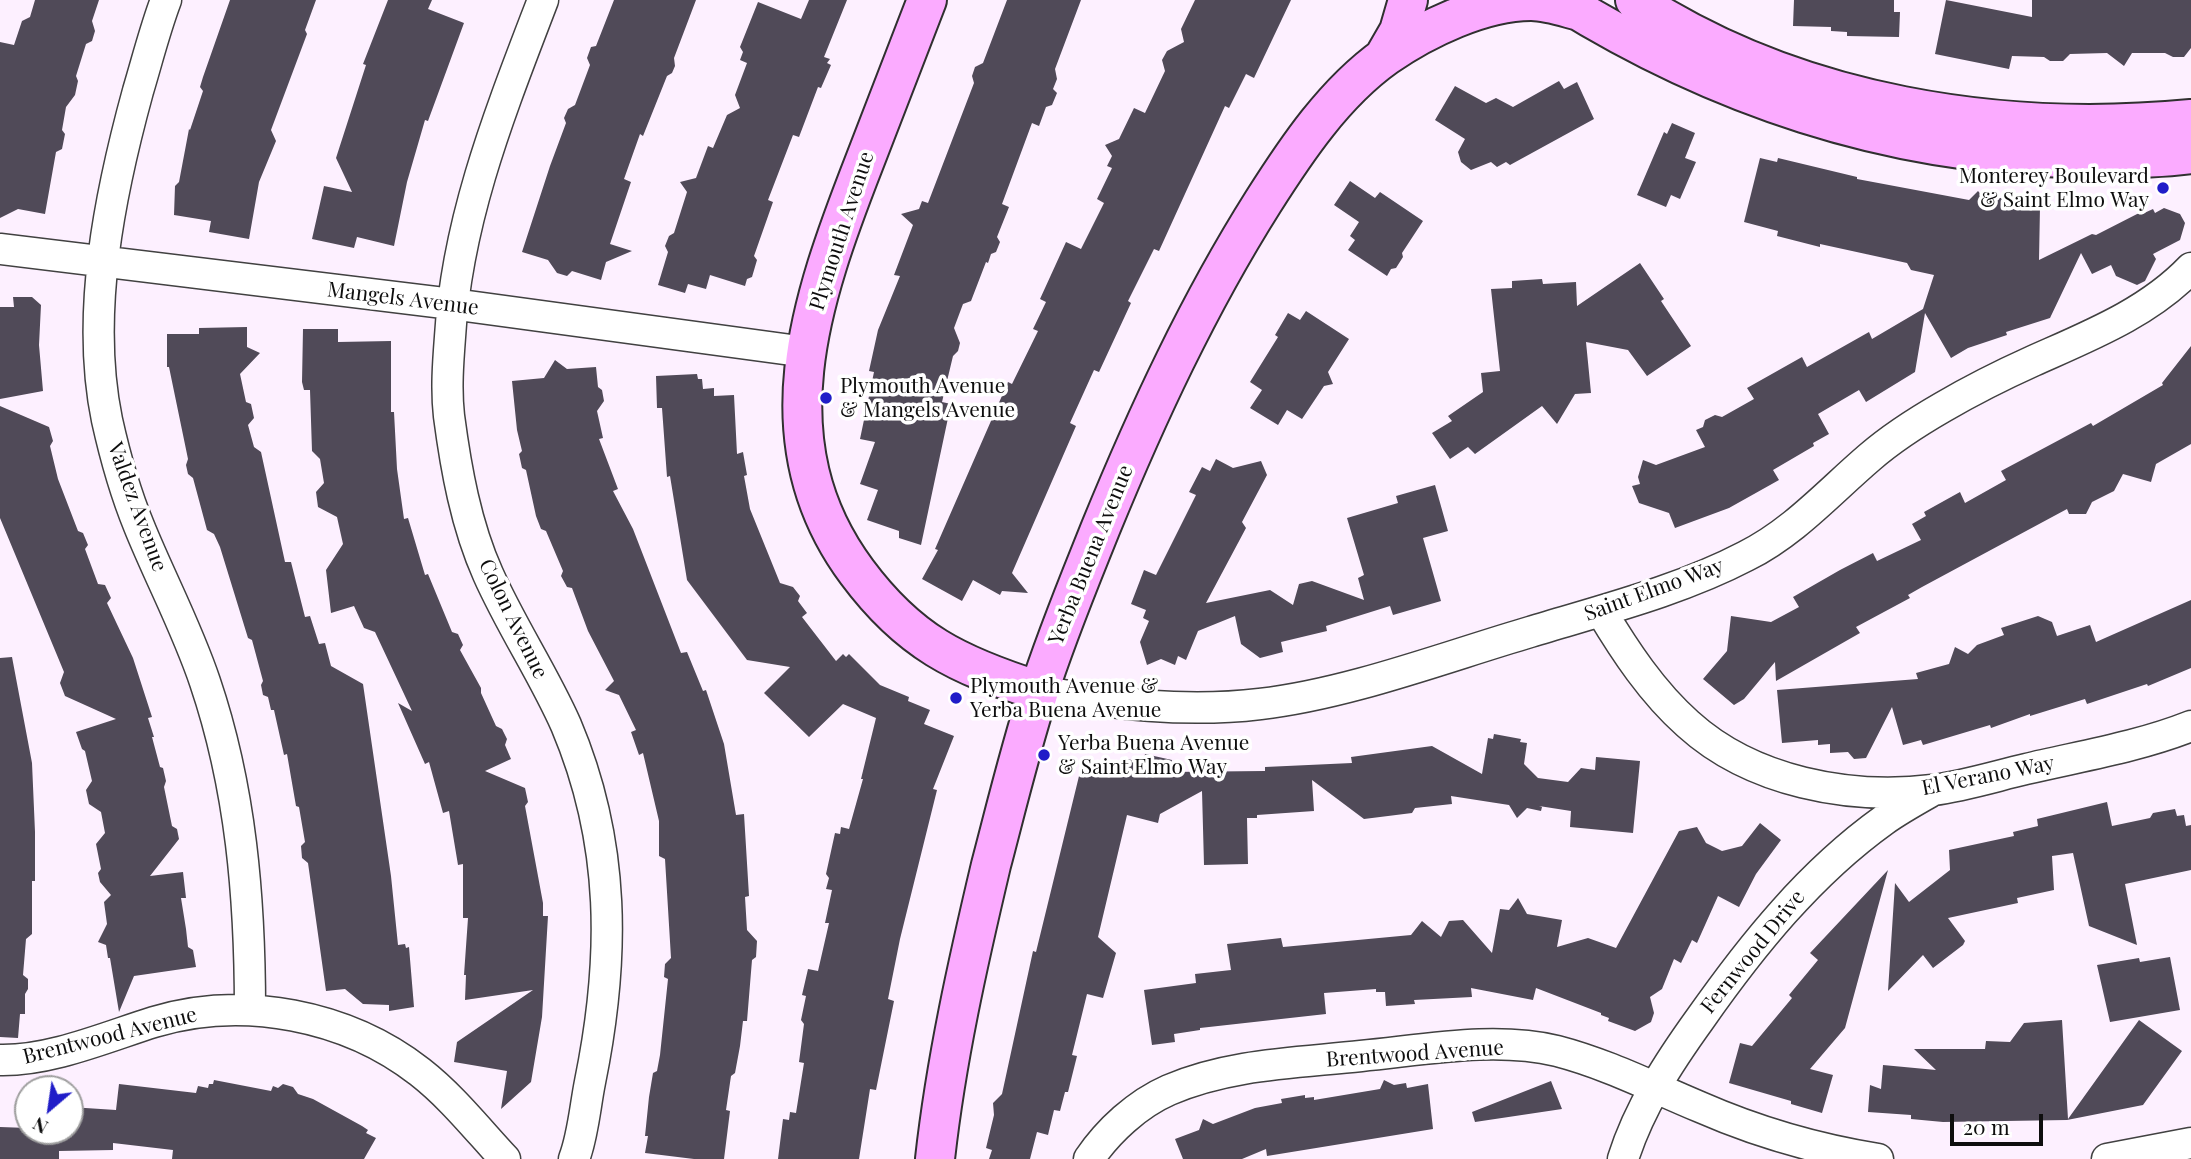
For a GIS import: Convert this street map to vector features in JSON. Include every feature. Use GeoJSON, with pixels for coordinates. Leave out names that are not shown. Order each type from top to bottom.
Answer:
{"type":"FeatureCollection","features":[{"type":"Feature","properties":{"kind":"street","name":"Valdez Avenue"},"geometry":{"type":"LineString","coordinates":[[166,0],[126,135],[113,196],[99,315],[100,365],[107,417],[119,469],[139,525],[186,630],[222,739],[243,850],[250,945],[250,1010]]}},
{"type":"Feature","properties":{"kind":"street","name":"Colon Avenue"},"geometry":{"type":"LineString","coordinates":[[543,0],[504,101],[470,204],[452,304],[448,359],[449,413],[469,519],[487,571],[566,726],[584,777],[599,833],[605,886],[607,960],[604,1001],[596,1055],[573,1159]]}},
{"type":"Feature","properties":{"kind":"street","name":"Plymouth Avenue"},"geometry":{"type":"LineString","coordinates":[[927,0],[838,229],[819,288],[806,352],[802,407],[804,452],[817,502],[840,550],[873,593],[911,631],[951,658],[994,677],[1039,691]]}},
{"type":"Feature","properties":{"kind":"street"},"geometry":{"type":"LineString","coordinates":[[1384,57],[1399,31],[1408,0]]}},
{"type":"Feature","properties":{"kind":"street"},"geometry":{"type":"LineString","coordinates":[[1636,0],[1693,15],[1735,53],[1781,71],[1882,101],[1937,112],[2042,124],[2191,119]]}},
{"type":"Feature","properties":{"kind":"street"},"geometry":{"type":"LineString","coordinates":[[1384,57],[1448,22],[1483,8],[1530,1],[1570,6],[1670,61],[1721,84],[1823,121],[1875,134],[1954,149],[2041,158],[2099,159],[2191,154]]}},
{"type":"Feature","properties":{"kind":"street","name":"Yerba Buena Avenue"},"geometry":{"type":"LineString","coordinates":[[935,1159],[958,1019],[978,922],[1016,768],[1064,620],[1153,406],[1219,276],[1301,144],[1346,92],[1384,57]]}},
{"type":"Feature","properties":{"kind":"street","name":"Mangels Avenue"},"geometry":{"type":"LineString","coordinates":[[0,249],[452,304],[806,352]]}},
{"type":"Feature","properties":{"kind":"street","name":"Saint Elmo Way"},"geometry":{"type":"LineString","coordinates":[[1039,691],[1147,707],[1201,708],[1261,704],[1382,676],[1601,611],[1695,579],[1746,556],[1789,530],[1871,456],[1919,421],[1972,390],[2094,335],[2141,308],[2191,268]]}},
{"type":"Feature","properties":{"kind":"street","name":"El Verano Way"},"geometry":{"type":"LineString","coordinates":[[1601,611],[1627,653],[1656,690],[1689,725],[1727,752],[1769,773],[1814,785],[1897,793],[1935,789],[2167,736],[2191,726]]}},
{"type":"Feature","properties":{"kind":"street","name":"Fernwood Drive"},"geometry":{"type":"LineString","coordinates":[[1623,1159],[1655,1087],[1710,1004],[1774,921],[1810,882],[1850,847],[1885,819],[1935,789]]}},
{"type":"Feature","properties":{"kind":"street","name":"Brentwood Avenue"},"geometry":{"type":"LineString","coordinates":[[0,1060],[60,1051],[156,1021],[203,1012],[250,1010],[298,1016],[379,1045],[419,1071],[453,1101],[505,1159]]}},
{"type":"Feature","properties":{"kind":"street","name":"Brentwood Avenue"},"geometry":{"type":"LineString","coordinates":[[1089,1159],[1128,1116],[1166,1091],[1210,1075],[1256,1067],[1456,1046],[1506,1046],[1553,1051],[1602,1064],[1752,1128],[1803,1144],[1878,1159]]}},
{"type":"Feature","properties":{"kind":"street"},"geometry":{"type":"LineString","coordinates":[[2107,1159],[2191,1143]]}},
{"type":"Feature","properties":{"kind":"building"},"geometry":{"type":"Polygon","coordinates":[[[35,0],[99,0],[92,21],[95,31],[92,41],[86,44],[76,76],[78,81],[75,95],[66,107],[62,130],[65,134],[62,149],[56,152],[45,214],[18,209],[0,218],[0,42],[14,45],[22,21],[30,17],[35,0]]]}},
{"type":"Feature","properties":{"kind":"building"},"geometry":{"type":"Polygon","coordinates":[[[230,0],[316,0],[305,30],[307,34],[271,130],[276,141],[259,182],[249,239],[209,232],[211,221],[174,215],[175,186],[179,182],[189,129],[203,91],[200,87],[203,77],[230,0]]]}},
{"type":"Feature","properties":{"kind":"building"},"geometry":{"type":"Polygon","coordinates":[[[388,0],[432,0],[428,9],[464,23],[428,121],[425,120],[407,182],[394,246],[357,237],[354,248],[312,239],[324,186],[352,192],[336,158],[366,65],[363,64],[388,0]]]}},
{"type":"Feature","properties":{"kind":"building"},"geometry":{"type":"Polygon","coordinates":[[[614,0],[696,0],[674,58],[675,66],[667,76],[643,136],[640,134],[624,179],[631,182],[610,244],[632,251],[606,262],[601,280],[572,271],[567,276],[557,273],[548,260],[522,252],[566,123],[564,118],[568,109],[575,105],[590,65],[587,58],[591,47],[596,46],[614,0]]]}},
{"type":"Feature","properties":{"kind":"building"},"geometry":{"type":"Polygon","coordinates":[[[809,0],[847,0],[824,57],[830,59],[827,63],[831,65],[821,88],[818,87],[799,137],[793,135],[768,200],[773,202],[754,256],[757,260],[752,277],[747,279],[745,286],[710,275],[706,289],[688,284],[685,293],[658,285],[668,252],[665,246],[669,236],[674,233],[687,192],[680,182],[696,178],[708,146],[713,148],[727,115],[740,108],[735,95],[747,63],[740,60],[743,52],[740,47],[758,2],[801,19],[809,0]]]}},
{"type":"Feature","properties":{"kind":"building"},"geometry":{"type":"Polygon","coordinates":[[[1007,0],[1081,0],[1055,69],[1057,79],[1053,89],[1057,93],[1052,105],[1046,107],[1039,126],[1032,123],[1002,204],[1009,207],[997,237],[1000,242],[996,252],[991,254],[988,263],[986,262],[971,301],[963,304],[954,328],[960,343],[953,356],[942,402],[951,404],[921,545],[899,538],[899,531],[867,520],[878,490],[860,484],[875,442],[860,439],[874,372],[869,371],[878,330],[900,276],[894,275],[913,225],[901,214],[919,209],[922,201],[928,203],[974,83],[972,76],[975,67],[983,63],[1007,0]]]}},
{"type":"Feature","properties":{"kind":"building"},"geometry":{"type":"Polygon","coordinates":[[[1195,0],[1291,0],[1254,78],[1246,74],[1229,108],[1225,106],[1159,251],[1154,249],[1128,301],[1131,303],[1099,372],[1094,370],[1070,423],[1076,426],[1012,573],[1028,593],[1002,591],[1000,595],[973,580],[962,601],[922,579],[938,550],[935,549],[1008,382],[1012,384],[1038,331],[1033,329],[1046,302],[1040,299],[1066,242],[1081,249],[1104,203],[1097,199],[1112,168],[1107,166],[1112,156],[1105,145],[1119,139],[1134,108],[1145,113],[1165,71],[1162,60],[1167,51],[1184,42],[1181,29],[1195,0]]]}},
{"type":"Feature","properties":{"kind":"building"},"geometry":{"type":"Polygon","coordinates":[[[1794,0],[1894,0],[1894,12],[1900,12],[1899,37],[1847,36],[1847,32],[1831,31],[1831,27],[1793,26],[1794,0]]]}},
{"type":"Feature","properties":{"kind":"building"},"geometry":{"type":"Polygon","coordinates":[[[1946,0],[2032,17],[2032,0],[2191,0],[2191,48],[2184,57],[2173,57],[2165,53],[2132,53],[2124,66],[2107,53],[2070,54],[2063,61],[2050,61],[2044,57],[2012,56],[2009,69],[1935,54],[1946,0]]]}},
{"type":"Feature","properties":{"kind":"building"},"geometry":{"type":"Polygon","coordinates":[[[1559,81],[1564,89],[1577,82],[1594,119],[1510,165],[1506,162],[1497,167],[1491,162],[1471,170],[1461,162],[1458,152],[1465,139],[1435,120],[1455,86],[1486,103],[1496,98],[1513,107],[1559,81]]]}},
{"type":"Feature","properties":{"kind":"building"},"geometry":{"type":"Polygon","coordinates":[[[1672,123],[1695,133],[1685,158],[1696,162],[1680,199],[1671,195],[1666,207],[1637,195],[1664,132],[1667,134],[1672,123]]]}},
{"type":"Feature","properties":{"kind":"building"},"geometry":{"type":"Polygon","coordinates":[[[1760,158],[1777,162],[1778,158],[1857,179],[1969,200],[1978,191],[1984,198],[2010,198],[2010,206],[2040,207],[2039,260],[2141,212],[2142,214],[2153,209],[2155,213],[2164,208],[2180,214],[2185,223],[2180,240],[2153,254],[2156,259],[2145,281],[2137,285],[2116,276],[2111,265],[2092,274],[2081,253],[2050,318],[2006,332],[2007,335],[1968,348],[1951,358],[1925,313],[1915,372],[1866,402],[1859,390],[1818,414],[1829,434],[1773,470],[1779,480],[1729,508],[1675,528],[1669,513],[1639,503],[1632,486],[1640,484],[1638,477],[1643,460],[1656,465],[1705,447],[1696,430],[1703,427],[1705,420],[1715,415],[1722,417],[1754,399],[1747,388],[1802,357],[1807,367],[1869,332],[1872,339],[1923,309],[1934,275],[1911,270],[1907,263],[1777,236],[1778,231],[1744,222],[1760,158]]]}},
{"type":"Feature","properties":{"kind":"building"},"geometry":{"type":"Polygon","coordinates":[[[1350,181],[1375,198],[1380,192],[1423,221],[1402,253],[1403,257],[1396,268],[1391,269],[1387,276],[1348,250],[1355,240],[1350,236],[1359,222],[1334,205],[1350,181]]]}},
{"type":"Feature","properties":{"kind":"building"},"geometry":{"type":"Polygon","coordinates":[[[1640,263],[1691,346],[1647,376],[1628,350],[1586,342],[1591,393],[1575,394],[1557,424],[1542,406],[1475,454],[1468,447],[1450,459],[1432,433],[1452,421],[1448,416],[1483,392],[1481,373],[1500,371],[1491,289],[1512,288],[1512,281],[1542,279],[1543,284],[1576,282],[1577,306],[1640,263]]]}},
{"type":"Feature","properties":{"kind":"building"},"geometry":{"type":"Polygon","coordinates":[[[13,297],[32,297],[41,305],[39,345],[43,391],[0,399],[0,307],[14,307],[13,297]]]}},
{"type":"Feature","properties":{"kind":"building"},"geometry":{"type":"Polygon","coordinates":[[[1306,311],[1349,339],[1328,372],[1333,384],[1324,386],[1302,419],[1287,410],[1278,425],[1250,408],[1262,390],[1250,382],[1278,337],[1275,335],[1288,313],[1300,320],[1306,311]]]}},
{"type":"Feature","properties":{"kind":"building"},"geometry":{"type":"Polygon","coordinates":[[[247,327],[247,347],[260,353],[240,374],[246,402],[251,404],[254,418],[248,425],[254,447],[261,452],[285,562],[291,562],[305,617],[310,616],[319,644],[325,643],[331,666],[363,684],[391,876],[398,945],[405,944],[406,948],[409,947],[414,1007],[389,1011],[389,1005],[363,1004],[345,989],[326,991],[308,863],[302,858],[301,846],[305,842],[287,754],[284,755],[274,710],[271,710],[268,697],[263,695],[263,681],[252,640],[248,638],[220,547],[214,534],[207,530],[193,478],[188,474],[188,459],[167,367],[167,334],[199,334],[199,328],[247,327]]]}},
{"type":"Feature","properties":{"kind":"building"},"geometry":{"type":"Polygon","coordinates":[[[303,329],[338,329],[338,342],[391,341],[391,412],[394,412],[397,469],[404,519],[408,518],[425,575],[428,574],[452,632],[458,634],[463,645],[460,650],[481,688],[496,726],[502,729],[507,739],[505,745],[511,759],[485,771],[525,788],[528,802],[525,806],[543,916],[548,916],[542,1017],[531,1082],[501,1109],[507,1071],[454,1062],[457,1042],[533,990],[465,1000],[468,918],[463,918],[463,864],[458,865],[449,811],[443,813],[429,762],[425,764],[398,703],[412,711],[375,632],[364,628],[354,606],[331,613],[326,570],[343,544],[337,517],[318,507],[316,492],[324,483],[320,459],[312,451],[310,390],[304,390],[302,382],[303,329]]]}},
{"type":"Feature","properties":{"kind":"building"},"geometry":{"type":"Polygon","coordinates":[[[2191,346],[2191,444],[2156,464],[2151,482],[2123,474],[2114,491],[2092,502],[2086,514],[2069,514],[2067,509],[1922,587],[1908,595],[1910,598],[1856,627],[1860,633],[1776,681],[1775,662],[1744,699],[1734,705],[1703,679],[1727,651],[1731,616],[1771,622],[1799,607],[1793,597],[1840,570],[1873,553],[1877,561],[1921,540],[1912,524],[1926,516],[1924,512],[1960,492],[1965,503],[2006,480],[2001,471],[2091,423],[2093,426],[2163,385],[2191,346]]]}},
{"type":"Feature","properties":{"kind":"building"},"geometry":{"type":"Polygon","coordinates":[[[555,360],[567,369],[596,367],[598,387],[602,390],[604,401],[597,411],[603,438],[599,439],[618,489],[613,491],[633,529],[681,653],[687,652],[703,691],[706,690],[724,744],[736,815],[744,814],[749,896],[745,897],[747,930],[757,941],[756,957],[752,960],[747,1021],[743,1021],[735,1073],[731,1076],[726,1110],[730,1111],[724,1159],[694,1159],[645,1153],[649,1097],[653,1073],[657,1071],[660,1055],[668,979],[664,977],[665,964],[671,958],[665,859],[659,856],[659,821],[643,753],[639,755],[631,732],[636,730],[619,695],[605,690],[614,681],[588,631],[572,588],[567,587],[561,576],[563,571],[546,531],[541,529],[526,470],[522,468],[512,381],[544,378],[555,360]]]}},
{"type":"Feature","properties":{"kind":"building"},"geometry":{"type":"Polygon","coordinates":[[[697,374],[698,379],[702,379],[703,389],[714,388],[714,396],[734,395],[737,454],[743,452],[750,509],[780,583],[793,587],[800,596],[798,601],[807,613],[802,617],[836,661],[843,654],[846,657],[849,654],[880,685],[909,697],[908,701],[930,710],[924,724],[954,736],[933,789],[937,790],[900,939],[888,999],[894,1001],[876,1090],[870,1089],[859,1159],[778,1159],[783,1119],[789,1120],[790,1112],[796,1113],[804,1063],[799,1062],[804,1024],[801,1020],[806,996],[802,995],[808,969],[818,971],[829,923],[825,923],[832,890],[826,889],[829,878],[826,874],[835,833],[840,834],[841,827],[849,829],[876,718],[843,704],[809,737],[764,693],[790,667],[747,660],[687,580],[670,476],[667,477],[662,408],[657,408],[656,376],[697,374]]]}},
{"type":"Feature","properties":{"kind":"building"},"geometry":{"type":"Polygon","coordinates":[[[0,406],[49,427],[53,441],[50,446],[58,479],[78,531],[83,533],[88,545],[85,549],[98,584],[105,585],[111,598],[107,603],[133,658],[152,717],[148,718],[152,737],[166,781],[164,787],[172,826],[177,829],[179,839],[150,876],[183,872],[186,898],[181,898],[188,947],[193,950],[196,967],[134,976],[119,1012],[110,958],[106,945],[98,942],[107,924],[104,902],[111,895],[100,882],[98,873],[101,869],[96,844],[105,833],[101,812],[89,804],[86,790],[92,781],[85,751],[76,732],[116,719],[65,696],[60,683],[64,672],[0,518],[0,406]]]}},
{"type":"Feature","properties":{"kind":"building"},"geometry":{"type":"Polygon","coordinates":[[[1216,459],[1233,468],[1261,461],[1267,475],[1242,522],[1246,528],[1206,603],[1270,590],[1293,605],[1299,584],[1312,581],[1364,600],[1358,578],[1364,575],[1347,518],[1398,503],[1396,496],[1435,485],[1448,531],[1423,538],[1441,601],[1393,615],[1390,606],[1326,626],[1327,631],[1281,642],[1283,652],[1260,658],[1241,644],[1235,616],[1198,631],[1186,660],[1178,656],[1175,665],[1161,659],[1147,665],[1140,642],[1149,621],[1143,618],[1146,610],[1131,604],[1144,570],[1156,575],[1196,495],[1189,492],[1202,467],[1210,471],[1216,459]]]}},
{"type":"Feature","properties":{"kind":"building"},"geometry":{"type":"Polygon","coordinates":[[[2191,600],[2191,668],[2148,686],[2147,684],[2087,704],[2085,699],[1991,728],[1990,725],[1923,745],[1921,740],[1903,745],[1892,707],[1866,758],[1854,759],[1848,752],[1830,753],[1830,744],[1818,745],[1818,740],[1782,743],[1777,690],[1918,679],[1916,673],[1949,664],[1955,647],[1968,654],[1977,645],[2004,635],[2001,628],[2038,616],[2052,622],[2057,636],[2090,625],[2096,642],[2191,600]]]}},
{"type":"Feature","properties":{"kind":"building"},"geometry":{"type":"Polygon","coordinates":[[[12,657],[32,763],[35,832],[32,934],[26,939],[23,975],[28,979],[28,989],[25,994],[25,1014],[20,1014],[18,1038],[0,1037],[0,658],[12,657]]]}},
{"type":"Feature","properties":{"kind":"building"},"geometry":{"type":"Polygon","coordinates":[[[1494,734],[1521,739],[1520,742],[1527,743],[1524,764],[1538,778],[1568,782],[1581,768],[1595,770],[1596,757],[1640,761],[1633,833],[1570,827],[1571,811],[1539,806],[1542,807],[1541,811],[1527,808],[1517,818],[1509,805],[1451,796],[1452,804],[1415,808],[1412,813],[1364,819],[1312,780],[1314,811],[1247,818],[1248,864],[1204,865],[1202,791],[1160,814],[1158,823],[1127,815],[1098,937],[1116,953],[1103,998],[1087,994],[1072,1055],[1077,1056],[1068,1092],[1065,1092],[1060,1111],[1054,1110],[1048,1135],[1037,1132],[1030,1159],[989,1159],[992,1150],[986,1148],[994,1115],[993,1103],[1002,1094],[1033,951],[1036,952],[1080,772],[1084,773],[1086,766],[1120,775],[1124,758],[1143,763],[1145,754],[1172,760],[1169,772],[1265,771],[1265,767],[1352,763],[1351,757],[1432,746],[1482,774],[1488,738],[1493,739],[1494,734]]]}},
{"type":"Feature","properties":{"kind":"building"},"geometry":{"type":"Polygon","coordinates":[[[2107,802],[2112,826],[2150,818],[2153,813],[2175,809],[2177,816],[2184,815],[2186,826],[2191,825],[2191,870],[2125,884],[2137,945],[2089,926],[2073,853],[2052,856],[2054,890],[2017,898],[2018,903],[1948,918],[1965,941],[1963,945],[1933,968],[1923,955],[1888,991],[1895,883],[1909,902],[1950,870],[1949,850],[2014,836],[2013,832],[2038,826],[2037,819],[2107,802]]]}},
{"type":"Feature","properties":{"kind":"building"},"geometry":{"type":"Polygon","coordinates":[[[1760,823],[1781,840],[1756,874],[1739,907],[1718,896],[1697,943],[1692,940],[1681,963],[1674,959],[1662,989],[1650,997],[1654,1013],[1651,1022],[1635,1031],[1608,1021],[1609,1018],[1601,1013],[1536,988],[1533,1000],[1471,988],[1472,997],[1414,1000],[1415,1004],[1386,1006],[1385,992],[1376,992],[1376,989],[1324,993],[1326,1014],[1200,1028],[1174,1034],[1175,1042],[1152,1045],[1144,990],[1196,983],[1195,974],[1231,970],[1227,944],[1281,938],[1283,947],[1411,935],[1422,921],[1441,937],[1449,921],[1463,920],[1492,953],[1500,909],[1509,910],[1518,898],[1527,914],[1562,920],[1557,947],[1588,938],[1616,948],[1679,831],[1697,827],[1706,843],[1722,851],[1742,846],[1760,823]]]}},
{"type":"Feature","properties":{"kind":"building"},"geometry":{"type":"Polygon","coordinates":[[[1888,870],[1845,1028],[1810,1069],[1833,1075],[1822,1113],[1729,1083],[1740,1043],[1752,1046],[1792,998],[1789,995],[1818,960],[1810,953],[1888,870]]]}},
{"type":"Feature","properties":{"kind":"building"},"geometry":{"type":"Polygon","coordinates":[[[2170,957],[2180,1010],[2110,1022],[2097,965],[2139,958],[2140,962],[2170,957]]]}},
{"type":"Feature","properties":{"kind":"building"},"geometry":{"type":"Polygon","coordinates":[[[2062,1020],[2068,1119],[2139,1020],[2182,1051],[2143,1105],[2067,1120],[1943,1122],[1911,1119],[1911,1115],[1868,1112],[1870,1085],[1881,1089],[1883,1065],[1936,1070],[1914,1049],[1985,1049],[1986,1041],[2010,1042],[2024,1023],[2062,1020]]]}},
{"type":"Feature","properties":{"kind":"building"},"geometry":{"type":"Polygon","coordinates":[[[214,1080],[271,1091],[273,1086],[278,1088],[283,1084],[293,1087],[298,1094],[313,1099],[362,1126],[368,1130],[366,1133],[376,1138],[364,1159],[172,1159],[173,1150],[113,1143],[113,1150],[59,1151],[59,1159],[0,1159],[0,1127],[14,1128],[14,1145],[84,1145],[84,1108],[116,1110],[119,1084],[196,1093],[198,1086],[208,1088],[209,1084],[213,1084],[214,1080]]]}},
{"type":"Feature","properties":{"kind":"building"},"geometry":{"type":"Polygon","coordinates":[[[1384,1080],[1394,1085],[1406,1083],[1407,1088],[1428,1084],[1433,1129],[1267,1156],[1266,1149],[1242,1159],[1183,1159],[1175,1139],[1199,1130],[1203,1119],[1213,1124],[1255,1108],[1282,1103],[1281,1099],[1305,1095],[1305,1098],[1314,1097],[1314,1100],[1380,1089],[1384,1080]]]}},
{"type":"Feature","properties":{"kind":"building"},"geometry":{"type":"Polygon","coordinates":[[[1551,1081],[1562,1109],[1475,1122],[1472,1112],[1551,1081]]]}},
{"type":"Feature","properties":{"kind":"place","name":"Monterey Boulevard & Saint Elmo Way"},"geometry":{"type":"Point","coordinates":[2163,188]}},
{"type":"Feature","properties":{"kind":"place","name":"Plymouth Avenue & Mangels Avenue"},"geometry":{"type":"Point","coordinates":[826,398]}},
{"type":"Feature","properties":{"kind":"place","name":"Plymouth Avenue & Yerba Buena Avenue"},"geometry":{"type":"Point","coordinates":[956,698]}},
{"type":"Feature","properties":{"kind":"place","name":"Yerba Buena Avenue & Saint Elmo Way"},"geometry":{"type":"Point","coordinates":[1044,755]}}]}
